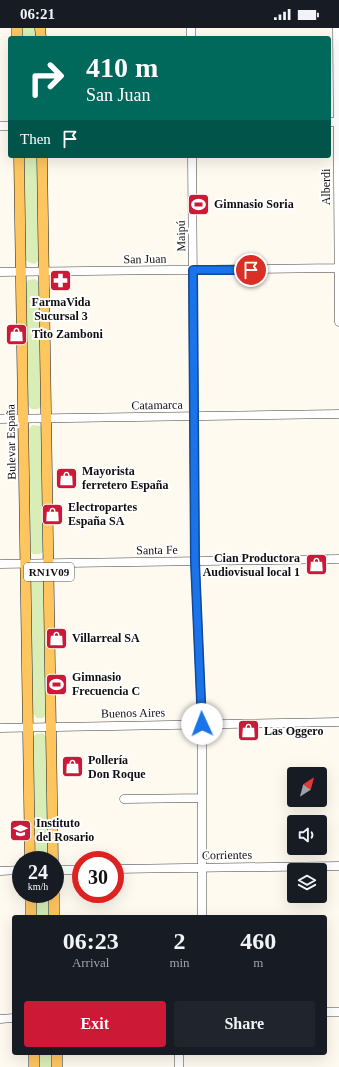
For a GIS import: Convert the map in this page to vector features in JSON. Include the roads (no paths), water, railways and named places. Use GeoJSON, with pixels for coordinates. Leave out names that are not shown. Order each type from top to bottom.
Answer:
{"type":"FeatureCollection","features":[{"type":"Feature","properties":{"kind":"main road","name":"Bulevar España"},"geometry":{"type":"LineString","coordinates":[[19,158],[28,727]]}},
{"type":"Feature","properties":{"kind":"main road","name":"RN1V09"},"geometry":{"type":"LineString","coordinates":[[42,158],[53,851]]}},
{"type":"Feature","properties":{"kind":"main road","name":"RN1V09"},"geometry":{"type":"LineString","coordinates":[[28,727],[30,851]]}},
{"type":"Feature","properties":{"kind":"main road"},"geometry":{"type":"LineString","coordinates":[[31,903],[32,915]]}},
{"type":"Feature","properties":{"kind":"main road"},"geometry":{"type":"LineString","coordinates":[[54,903],[54,915]]}},
{"type":"Feature","properties":{"kind":"main road"},"geometry":{"type":"LineString","coordinates":[[34,1055],[34,1067]]}},
{"type":"Feature","properties":{"kind":"main road"},"geometry":{"type":"LineString","coordinates":[[57,1055],[57,1067]]}},
{"type":"Feature","properties":{"kind":"street","name":"Alberdi"},"geometry":{"type":"LineString","coordinates":[[337,28],[335,122],[339,322]]}},
{"type":"Feature","properties":{"kind":"street","name":"Maipú"},"geometry":{"type":"LineString","coordinates":[[192,158],[195,562],[202,724],[202,915]]}},
{"type":"Feature","properties":{"kind":"street","name":"San Juan"},"geometry":{"type":"LineString","coordinates":[[0,272],[339,268]]}},
{"type":"Feature","properties":{"kind":"street","name":"Catamarca"},"geometry":{"type":"LineString","coordinates":[[0,419],[339,414]]}},
{"type":"Feature","properties":{"kind":"street","name":"Santa Fe"},"geometry":{"type":"LineString","coordinates":[[0,564],[339,560]]}},
{"type":"Feature","properties":{"kind":"street","name":"Buenos Aires"},"geometry":{"type":"LineString","coordinates":[[0,728],[339,722]]}},
{"type":"Feature","properties":{"kind":"street"},"geometry":{"type":"LineString","coordinates":[[124,799],[202,798]]}},
{"type":"Feature","properties":{"kind":"street","name":"Corrientes"},"geometry":{"type":"LineString","coordinates":[[124,869],[339,866]]}},
{"type":"Feature","properties":{"kind":"street"},"geometry":{"type":"LineString","coordinates":[[0,871],[12,870]]}},
{"type":"Feature","properties":{"kind":"street"},"geometry":{"type":"LineString","coordinates":[[327,1012],[339,1012]]}},
{"type":"Feature","properties":{"kind":"street"},"geometry":{"type":"LineString","coordinates":[[0,1018],[12,1018]]}},
{"type":"Feature","properties":{"kind":"street"},"geometry":{"type":"LineString","coordinates":[[179,1055],[179,1067]]}},
{"type":"Feature","properties":{"kind":"place","name":"Gimnasio Soria"},"geometry":{"type":"Point","coordinates":[199,204]}},
{"type":"Feature","properties":{"kind":"place","name":"FarmaVida Sucursal 3"},"geometry":{"type":"Point","coordinates":[61,281]}},
{"type":"Feature","properties":{"kind":"place","name":"Tito Zamboni"},"geometry":{"type":"Point","coordinates":[17,334]}},
{"type":"Feature","properties":{"kind":"place","name":"Mayorista ferretero España"},"geometry":{"type":"Point","coordinates":[67,478]}},
{"type":"Feature","properties":{"kind":"place","name":"Electropartes España SA"},"geometry":{"type":"Point","coordinates":[53,514]}},
{"type":"Feature","properties":{"kind":"place","name":"Cian Productora Audiovisual local 1"},"geometry":{"type":"Point","coordinates":[316,565]}},
{"type":"Feature","properties":{"kind":"place","name":"Villarreal SA"},"geometry":{"type":"Point","coordinates":[57,638]}},
{"type":"Feature","properties":{"kind":"place","name":"Gimnasio Frecuencia C"},"geometry":{"type":"Point","coordinates":[57,684]}},
{"type":"Feature","properties":{"kind":"place","name":"Las Oggero"},"geometry":{"type":"Point","coordinates":[249,731]}},
{"type":"Feature","properties":{"kind":"place","name":"Pollería Don Roque"},"geometry":{"type":"Point","coordinates":[72,767]}},
{"type":"Feature","properties":{"kind":"place","name":"Instituto del Rosario"},"geometry":{"type":"Point","coordinates":[20,830]}}]}
